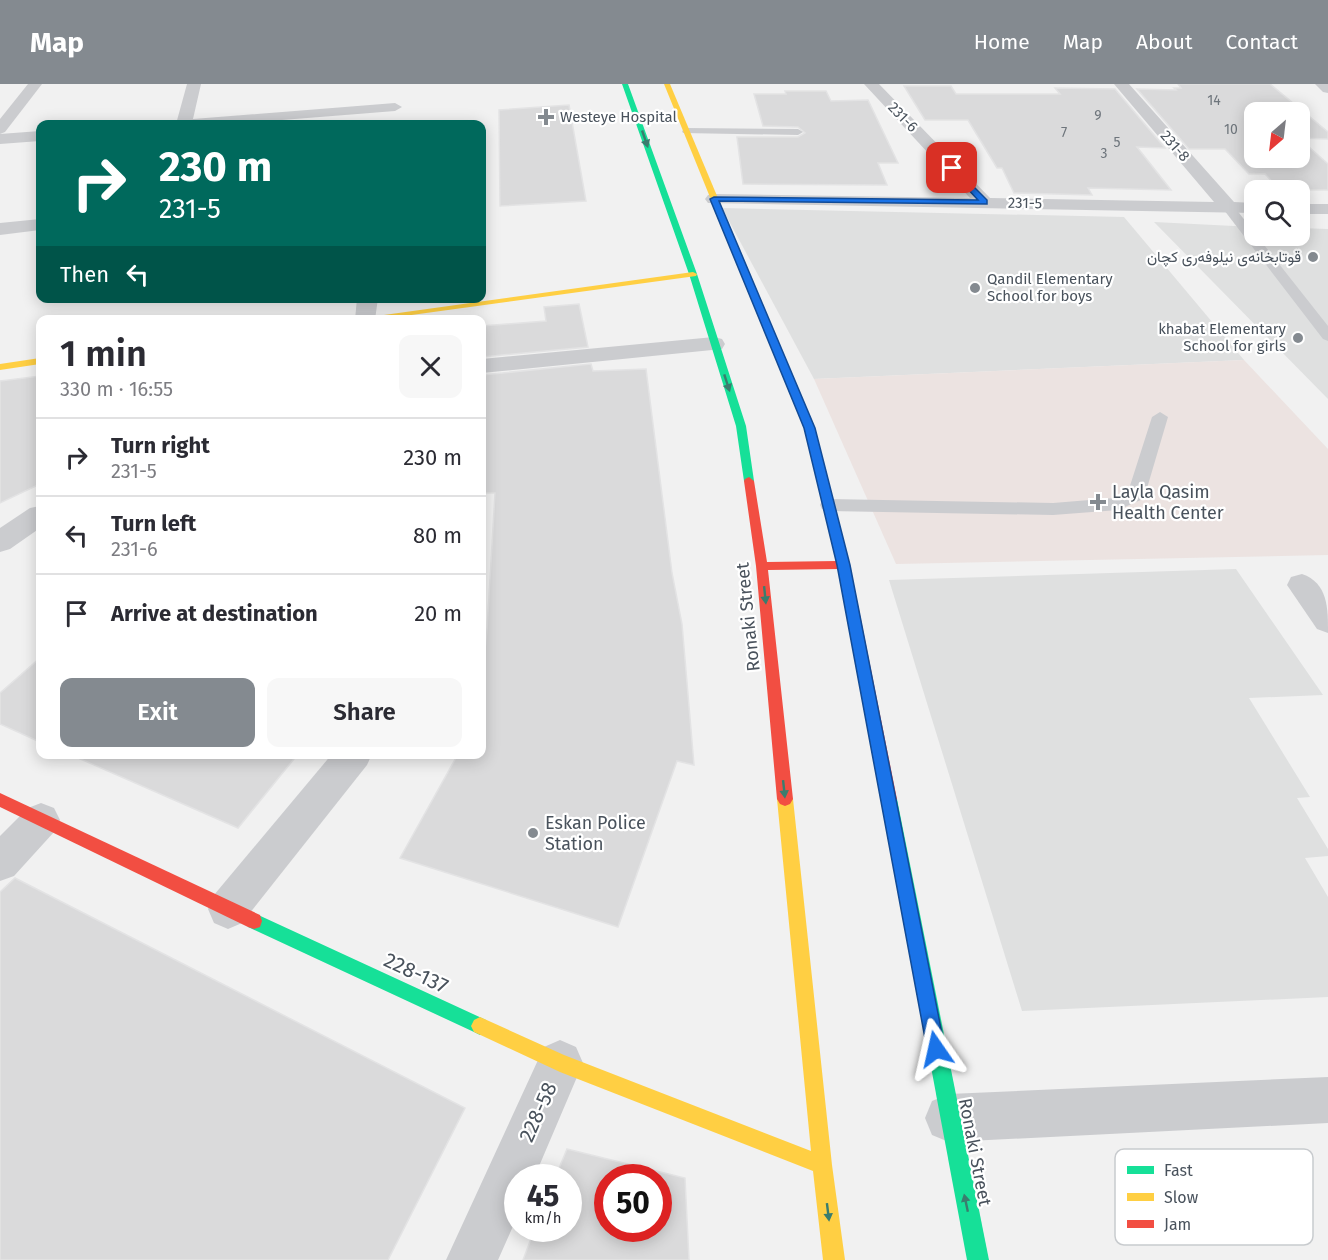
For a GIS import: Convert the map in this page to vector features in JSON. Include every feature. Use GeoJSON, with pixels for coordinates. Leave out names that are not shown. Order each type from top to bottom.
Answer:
{"type":"FeatureCollection","features":[{"type":"Feature","properties":{"kind":"main road","name":"Ronaki Street"},"geometry":{"type":"LineString","coordinates":[[625,84],[693,274],[741,426],[762,566],[822,1165],[834,1260]]}},
{"type":"Feature","properties":{"kind":"main road","name":"Ronaki Street"},"geometry":{"type":"LineString","coordinates":[[667,84],[810,428],[844,565],[978,1260]]}},
{"type":"Feature","properties":{"kind":"main road"},"geometry":{"type":"LineString","coordinates":[[486,298],[693,274]]}},
{"type":"Feature","properties":{"kind":"main road"},"geometry":{"type":"LineString","coordinates":[[362,312],[440,303]]}},
{"type":"Feature","properties":{"kind":"main road"},"geometry":{"type":"LineString","coordinates":[[0,366],[36,362]]}},
{"type":"Feature","properties":{"kind":"main road"},"geometry":{"type":"LineString","coordinates":[[762,566],[844,565]]}},
{"type":"Feature","properties":{"kind":"main road","name":"228-137"},"geometry":{"type":"LineString","coordinates":[[0,800],[560,1063],[822,1165]]}},
{"type":"Feature","properties":{"kind":"street"},"geometry":{"type":"LineString","coordinates":[[0,129],[35,84]]}},
{"type":"Feature","properties":{"kind":"street"},"geometry":{"type":"LineString","coordinates":[[185,120],[194,84]]}},
{"type":"Feature","properties":{"kind":"street","name":"231-6"},"geometry":{"type":"LineString","coordinates":[[871,84],[984,202]]}},
{"type":"Feature","properties":{"kind":"street","name":"231-8"},"geometry":{"type":"LineString","coordinates":[[1121,84],[1228,207]]}},
{"type":"Feature","properties":{"kind":"street"},"geometry":{"type":"LineString","coordinates":[[1322,84],[1328,89]]}},
{"type":"Feature","properties":{"kind":"street"},"geometry":{"type":"LineString","coordinates":[[223,120],[396,102],[393,120]]}},
{"type":"Feature","properties":{"kind":"street"},"geometry":{"type":"LineString","coordinates":[[0,139],[36,136]]}},
{"type":"Feature","properties":{"kind":"street","name":"231-5"},"geometry":{"type":"LineString","coordinates":[[714,199],[1244,208]]}},
{"type":"Feature","properties":{"kind":"street"},"geometry":{"type":"LineString","coordinates":[[1310,209],[1328,209]]}},
{"type":"Feature","properties":{"kind":"street"},"geometry":{"type":"LineString","coordinates":[[0,229],[36,225]]}},
{"type":"Feature","properties":{"kind":"street"},"geometry":{"type":"LineString","coordinates":[[486,366],[714,344]]}},
{"type":"Feature","properties":{"kind":"street"},"geometry":{"type":"LineString","coordinates":[[0,542],[36,517]]}},
{"type":"Feature","properties":{"kind":"street"},"geometry":{"type":"LineString","coordinates":[[1302,585],[1328,621]]}},
{"type":"Feature","properties":{"kind":"street"},"geometry":{"type":"LineString","coordinates":[[228,909],[350,759]]}},
{"type":"Feature","properties":{"kind":"street"},"geometry":{"type":"LineString","coordinates":[[0,863],[41,820]]}},
{"type":"Feature","properties":{"kind":"street","name":"228-58"},"geometry":{"type":"LineString","coordinates":[[472,1260],[560,1063]]}},
{"type":"Feature","properties":{"kind":"street"},"geometry":{"type":"LineString","coordinates":[[949,1118],[1328,1100]]}},
{"type":"Feature","properties":{"kind":"lane"},"geometry":{"type":"LineString","coordinates":[[687,131],[798,132]]}},
{"type":"Feature","properties":{"kind":"lane"},"geometry":{"type":"LineString","coordinates":[[1228,207],[1328,336]]}},
{"type":"Feature","properties":{"kind":"lane"},"geometry":{"type":"LineString","coordinates":[[829,505],[1053,509],[1118,504],[1136,495],[1160,417]]}},
{"type":"Feature","properties":{"kind":"shaded area","name":"Qandil Elementary School for boys"},"geometry":{"type":"Polygon","coordinates":[[[722,208],[1124,217],[1244,360],[814,379],[722,208]]]}},
{"type":"Feature","properties":{"kind":"shaded area","name":"khabat Elementary School for girls"},"geometry":{"type":"Polygon","coordinates":[[[1154,222],[1244,226],[1244,246],[1310,246],[1310,228],[1328,229],[1328,399],[1154,222]]]}},
{"type":"Feature","properties":{"kind":"shaded area","name":"Layla Qasim Health Center"},"geometry":{"type":"Polygon","coordinates":[[[1244,360],[1328,449],[1328,555],[896,564],[814,379],[1244,360]]]}},
{"type":"Feature","properties":{"kind":"shaded area"},"geometry":{"type":"Polygon","coordinates":[[[1236,569],[1323,695],[1249,698],[1310,797],[1297,798],[1328,849],[1328,856],[1305,858],[1328,897],[1328,997],[1022,1011],[889,580],[1236,569]]]}},
{"type":"Feature","properties":{"kind":"building"},"geometry":{"type":"Polygon","coordinates":[[[1178,84],[1270,84],[1292,102],[1244,102],[1244,168],[1310,168],[1310,148],[1328,164],[1328,190],[1310,190],[1310,180],[1271,180],[1265,174],[1249,174],[1225,149],[1189,149],[1137,89],[1176,90],[1174,88],[1181,88],[1178,84]]]}},
{"type":"Feature","properties":{"kind":"building"},"geometry":{"type":"Polygon","coordinates":[[[904,86],[951,86],[956,94],[1060,94],[1055,88],[1115,89],[1165,148],[1137,147],[1171,190],[1088,188],[1092,195],[1014,193],[1002,168],[997,168],[968,120],[925,120],[904,86]]]}},
{"type":"Feature","properties":{"kind":"building"},"geometry":{"type":"Polygon","coordinates":[[[785,91],[826,91],[831,101],[868,100],[898,163],[878,163],[887,185],[743,184],[737,137],[798,137],[805,133],[798,127],[763,126],[754,94],[786,94],[785,91]]]}},
{"type":"Feature","properties":{"kind":"building"},"geometry":{"type":"Polygon","coordinates":[[[569,105],[586,201],[500,206],[499,110],[569,105]]]}},
{"type":"Feature","properties":{"kind":"building"},"geometry":{"type":"Polygon","coordinates":[[[1310,117],[1328,132],[1328,139],[1310,138],[1310,117]]]}},
{"type":"Feature","properties":{"kind":"building"},"geometry":{"type":"Polygon","coordinates":[[[579,304],[588,347],[486,357],[486,326],[546,321],[544,307],[579,304]]]}},
{"type":"Feature","properties":{"kind":"building"},"geometry":{"type":"Polygon","coordinates":[[[591,364],[593,371],[646,369],[672,573],[682,624],[694,765],[677,761],[618,927],[400,858],[455,759],[486,759],[486,639],[495,493],[486,493],[486,375],[591,364]]]}},
{"type":"Feature","properties":{"kind":"building"},"geometry":{"type":"Polygon","coordinates":[[[36,376],[36,486],[0,503],[0,381],[36,376]]]}},
{"type":"Feature","properties":{"kind":"building"},"geometry":{"type":"Polygon","coordinates":[[[36,662],[36,740],[0,724],[0,693],[36,662]]]}},
{"type":"Feature","properties":{"kind":"building"},"geometry":{"type":"Polygon","coordinates":[[[80,759],[294,759],[238,828],[80,759]]]}},
{"type":"Feature","properties":{"kind":"building"},"geometry":{"type":"Polygon","coordinates":[[[15,878],[465,1108],[388,1260],[0,1260],[0,892],[15,878]]]}},
{"type":"Feature","properties":{"kind":"building"},"geometry":{"type":"Polygon","coordinates":[[[567,1149],[628,1164],[594,1164],[594,1242],[672,1242],[672,1175],[685,1178],[689,1260],[523,1260],[530,1242],[582,1242],[582,1164],[561,1164],[567,1149]]]}},
{"type":"Feature","properties":{"kind":"traffic: fast"},"geometry":{"type":"LineString","coordinates":[[625,84],[693,274],[741,426],[749,481]]}},
{"type":"Feature","properties":{"kind":"traffic: fast"},"geometry":{"type":"LineString","coordinates":[[889,799],[978,1260]]}},
{"type":"Feature","properties":{"kind":"traffic: fast"},"geometry":{"type":"LineString","coordinates":[[254,921],[480,1026]]}},
{"type":"Feature","properties":{"kind":"traffic: slow"},"geometry":{"type":"LineString","coordinates":[[667,84],[786,372]]}},
{"type":"Feature","properties":{"kind":"traffic: slow"},"geometry":{"type":"LineString","coordinates":[[486,302],[693,274]]}},
{"type":"Feature","properties":{"kind":"traffic: slow"},"geometry":{"type":"LineString","coordinates":[[389,315],[478,303]]}},
{"type":"Feature","properties":{"kind":"traffic: slow"},"geometry":{"type":"LineString","coordinates":[[0,367],[36,362]]}},
{"type":"Feature","properties":{"kind":"traffic: slow"},"geometry":{"type":"LineString","coordinates":[[785,799],[822,1165],[834,1260]]}},
{"type":"Feature","properties":{"kind":"traffic: slow"},"geometry":{"type":"LineString","coordinates":[[480,1026],[560,1063],[822,1165]]}},
{"type":"Feature","properties":{"kind":"traffic: jam"},"geometry":{"type":"LineString","coordinates":[[786,372],[809,428],[844,565],[889,799]]}},
{"type":"Feature","properties":{"kind":"traffic: jam"},"geometry":{"type":"LineString","coordinates":[[749,481],[762,566],[785,799]]}},
{"type":"Feature","properties":{"kind":"traffic: jam"},"geometry":{"type":"LineString","coordinates":[[762,566],[844,565]]}},
{"type":"Feature","properties":{"kind":"traffic: jam"},"geometry":{"type":"LineString","coordinates":[[0,800],[254,921]]}},
{"type":"Feature","properties":{"kind":"place","name":"Westeye Hospital"},"geometry":{"type":"Point","coordinates":[546,117]}},
{"type":"Feature","properties":{"kind":"place","name":"قوتابخانەی نیلوفەری کچان"},"geometry":{"type":"Point","coordinates":[1313,257]}},
{"type":"Feature","properties":{"kind":"place","name":"Qandil Elementary School for boys"},"geometry":{"type":"Point","coordinates":[975,288]}},
{"type":"Feature","properties":{"kind":"place","name":"khabat Elementary School for girls"},"geometry":{"type":"Point","coordinates":[1298,338]}},
{"type":"Feature","properties":{"kind":"place","name":"Layla Qasim Health Center"},"geometry":{"type":"Point","coordinates":[1098,502]}},
{"type":"Feature","properties":{"kind":"place","name":"Eskan Police Station"},"geometry":{"type":"Point","coordinates":[533,833]}},
{"type":"Feature","properties":{"kind":"route"},"geometry":{"type":"LineString","coordinates":[[936,1049],[844,565],[810,428],[714,199],[984,202],[952,168]]}}]}
